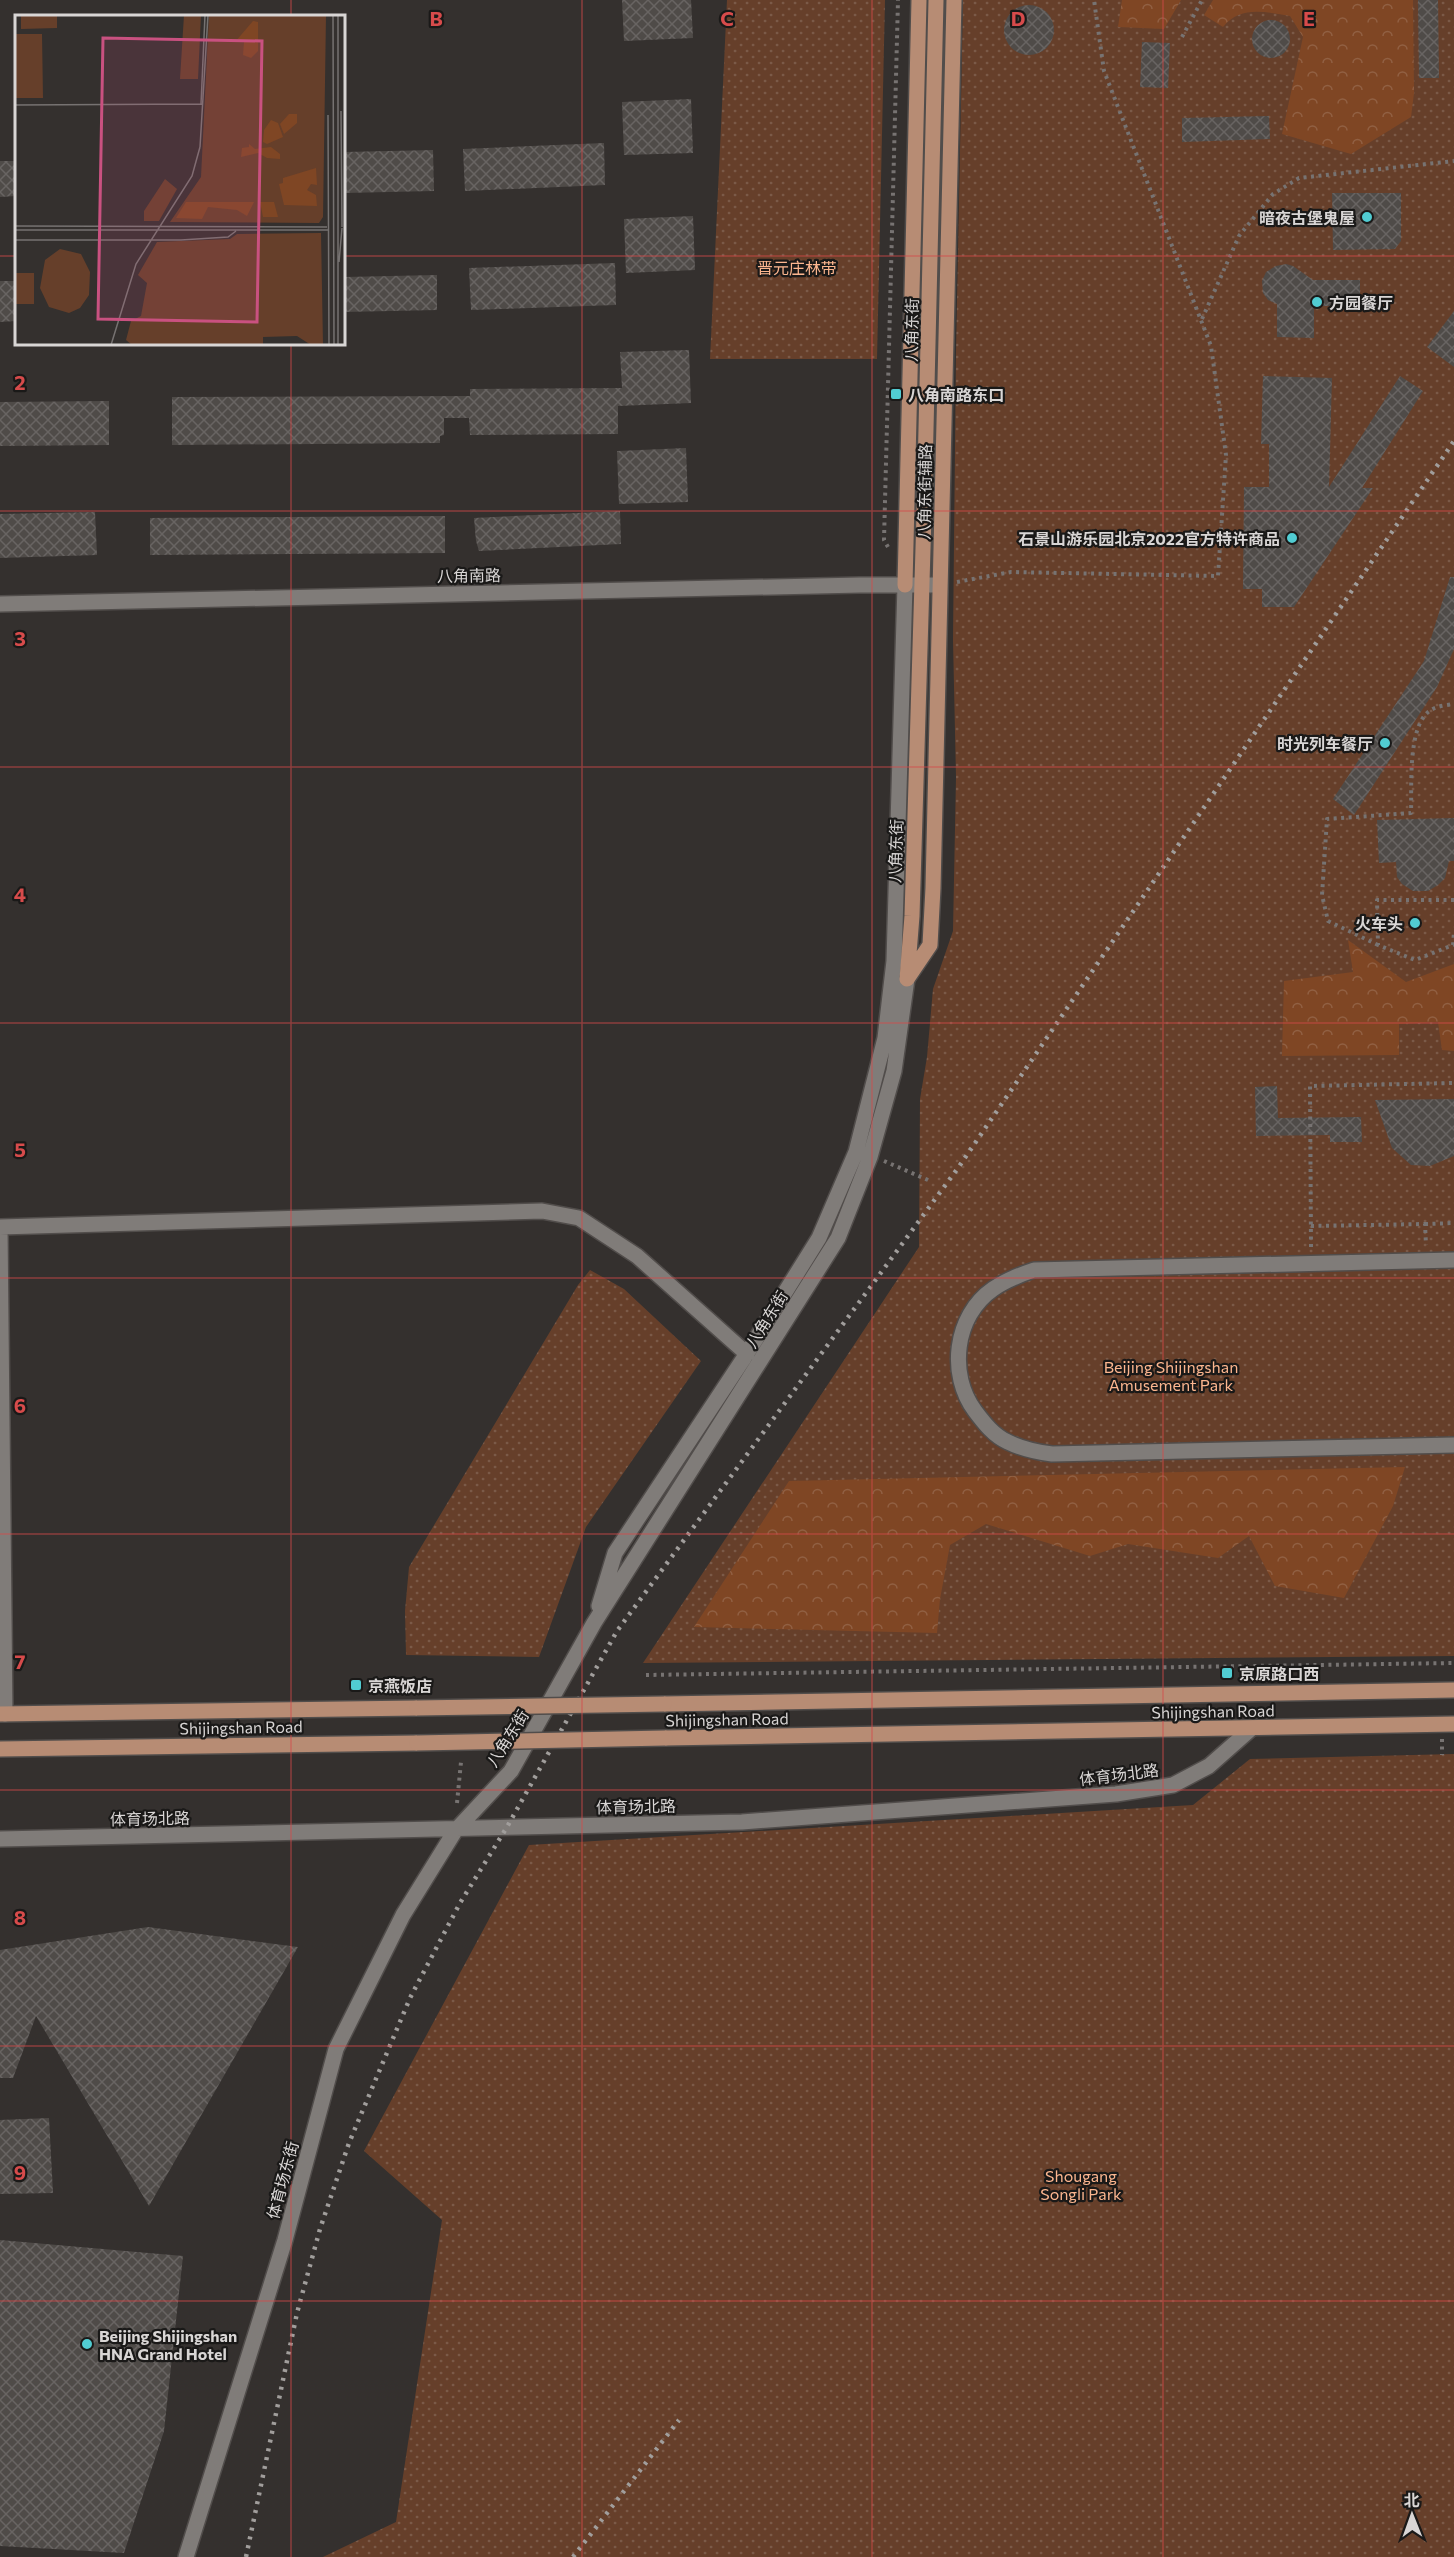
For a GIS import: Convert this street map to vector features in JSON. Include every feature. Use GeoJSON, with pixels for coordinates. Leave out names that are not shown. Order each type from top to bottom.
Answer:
{"type":"FeatureCollection","features":[{"type":"Feature","properties":{"kind":"main road","name":"八角东街"},"geometry":{"type":"LineString","coordinates":[[905,585],[919,0]]}},
{"type":"Feature","properties":{"kind":"main road","name":"八角东街"},"geometry":{"type":"LineString","coordinates":[[907,979],[912,916],[936,0]]}},
{"type":"Feature","properties":{"kind":"main road","name":"八角东街辅路"},"geometry":{"type":"LineString","coordinates":[[907,979],[930,945],[954,0]]}},
{"type":"Feature","properties":{"kind":"main road","name":"Shijingshan Road"},"geometry":{"type":"LineString","coordinates":[[2,1714],[1454,1690]]}},
{"type":"Feature","properties":{"kind":"main road","name":"Shijingshan Road"},"geometry":{"type":"LineString","coordinates":[[0,1749],[1454,1724]]}},
{"type":"Feature","properties":{"kind":"street","name":"八角东街"},"geometry":{"type":"LineString","coordinates":[[594,1623],[615,1553],[747,1354],[819,1238],[856,1152],[885,1038],[894,961],[905,585]]}},
{"type":"Feature","properties":{"kind":"street","name":"八角南路"},"geometry":{"type":"LineString","coordinates":[[0,603],[939,585]]}},
{"type":"Feature","properties":{"kind":"street","name":"八角东街"},"geometry":{"type":"LineString","coordinates":[[455,1831],[511,1771],[594,1623],[838,1238],[870,1157],[894,1071],[907,979]]}},
{"type":"Feature","properties":{"kind":"street"},"geometry":{"type":"LineString","coordinates":[[2,1714],[0,1227],[542,1211],[579,1218],[637,1256],[747,1354]]}},
{"type":"Feature","properties":{"kind":"street"},"geometry":{"type":"LineString","coordinates":[[1454,1260],[1034,1270],[1014,1276],[991,1290],[970,1312],[960,1339],[957,1371],[965,1397],[987,1427],[1005,1441],[1027,1450],[1052,1454],[1454,1445]]}},
{"type":"Feature","properties":{"kind":"street","name":"体育场北路"},"geometry":{"type":"LineString","coordinates":[[0,1839],[455,1831],[507,1827],[742,1822],[1116,1794],[1173,1785],[1209,1766],[1252,1728]]}},
{"type":"Feature","properties":{"kind":"street","name":"体育场东街"},"geometry":{"type":"LineString","coordinates":[[186,2557],[285,2240],[336,2049],[403,1916],[455,1831]]}},
{"type":"Feature","properties":{"kind":"path","name":"八角东街"},"geometry":{"type":"LineString","coordinates":[[888,549],[884,540],[898,0]]}},
{"type":"Feature","properties":{"kind":"path"},"geometry":{"type":"LineString","coordinates":[[939,585],[1011,572],[1218,576],[1226,455],[1211,346],[1104,71],[1094,0]]}},
{"type":"Feature","properties":{"kind":"path"},"geometry":{"type":"LineString","coordinates":[[1182,37],[1202,0]]}},
{"type":"Feature","properties":{"kind":"path"},"geometry":{"type":"LineString","coordinates":[[1201,320],[1239,236],[1274,194],[1282,188],[1299,178],[1454,161]]}},
{"type":"Feature","properties":{"kind":"path"},"geometry":{"type":"LineString","coordinates":[[1454,704],[1431,710],[1418,724],[1413,751],[1411,813],[1328,819],[1322,896],[1328,921],[1415,960],[1453,945],[1454,932]]}},
{"type":"Feature","properties":{"kind":"path"},"geometry":{"type":"LineString","coordinates":[[1378,945],[1377,900],[1454,900]]}},
{"type":"Feature","properties":{"kind":"path"},"geometry":{"type":"LineString","coordinates":[[1311,1264],[1310,1086],[1454,1083]]}},
{"type":"Feature","properties":{"kind":"path"},"geometry":{"type":"LineString","coordinates":[[892,1164],[928,1180]]}},
{"type":"Feature","properties":{"kind":"path"},"geometry":{"type":"LineString","coordinates":[[1311,1226],[1454,1223]]}},
{"type":"Feature","properties":{"kind":"path"},"geometry":{"type":"LineString","coordinates":[[1425,1224],[1426,1261]]}},
{"type":"Feature","properties":{"kind":"path"},"geometry":{"type":"LineString","coordinates":[[646,1675],[1454,1663]]}},
{"type":"Feature","properties":{"kind":"path"},"geometry":{"type":"LineString","coordinates":[[457,1806],[461,1762]]}},
{"type":"Feature","properties":{"kind":"green space","name":"晋元庄林带"},"geometry":{"type":"Polygon","coordinates":[[[727,0],[885,0],[877,359],[710,359],[727,0]]]}},
{"type":"Feature","properties":{"kind":"green space","name":"Beijing Shijingshan Amusement Park"},"geometry":{"type":"Polygon","coordinates":[[[963,0],[1454,0],[1454,1656],[643,1663],[919,1247],[920,1099],[927,1057],[933,989],[953,931],[956,777],[953,640],[956,352],[963,0]]]}},
{"type":"Feature","properties":{"kind":"green space"},"geometry":{"type":"Polygon","coordinates":[[[1122,0],[1181,0],[1164,29],[1118,27],[1122,0]]]}},
{"type":"Feature","properties":{"kind":"green space"},"geometry":{"type":"Polygon","coordinates":[[[1213,0],[1413,0],[1414,93],[1411,117],[1351,154],[1282,134],[1303,37],[1290,16],[1272,13],[1254,12],[1237,15],[1223,27],[1204,15],[1213,0]]]}},
{"type":"Feature","properties":{"kind":"green space"},"geometry":{"type":"Polygon","coordinates":[[[1348,940],[1406,982],[1454,964],[1454,1051],[1442,1050],[1438,1022],[1399,1024],[1399,1055],[1282,1056],[1284,981],[1353,972],[1348,940]]]}},
{"type":"Feature","properties":{"kind":"green space"},"geometry":{"type":"Polygon","coordinates":[[[590,1270],[624,1289],[701,1361],[586,1527],[539,1657],[406,1655],[405,1611],[409,1567],[578,1285],[590,1270]]]}},
{"type":"Feature","properties":{"kind":"green space"},"geometry":{"type":"Polygon","coordinates":[[[1405,1467],[1393,1506],[1344,1598],[1275,1586],[1249,1536],[1218,1558],[1128,1544],[1090,1556],[986,1524],[950,1545],[940,1599],[937,1633],[694,1627],[789,1481],[1405,1467]]]}},
{"type":"Feature","properties":{"kind":"green space","name":"Shougang Songli Park"},"geometry":{"type":"Polygon","coordinates":[[[1454,1754],[1454,2557],[323,2557],[396,2522],[442,2220],[364,2151],[529,1845],[1193,1805],[1250,1759],[1454,1754]]]}},
{"type":"Feature","properties":{"kind":"building"},"geometry":{"type":"Polygon","coordinates":[[[622,0],[691,0],[693,38],[624,41],[622,0]]]}},
{"type":"Feature","properties":{"kind":"building"},"geometry":{"type":"Polygon","coordinates":[[[1418,0],[1438,0],[1439,78],[1419,78],[1418,0]]]}},
{"type":"Feature","properties":{"kind":"building"},"geometry":{"type":"Polygon","coordinates":[[[1029,5],[1043,9],[1050,16],[1054,30],[1050,44],[1043,51],[1029,55],[1015,51],[1008,44],[1004,30],[1008,16],[1015,9],[1029,5]]]}},
{"type":"Feature","properties":{"kind":"building"},"geometry":{"type":"Polygon","coordinates":[[[1271,20],[1285,25],[1290,39],[1285,53],[1271,58],[1257,53],[1252,39],[1257,25],[1271,20]]]}},
{"type":"Feature","properties":{"kind":"building"},"geometry":{"type":"Polygon","coordinates":[[[1142,42],[1170,43],[1168,88],[1140,87],[1142,42]]]}},
{"type":"Feature","properties":{"kind":"building"},"geometry":{"type":"Polygon","coordinates":[[[691,99],[693,153],[624,155],[622,102],[691,99]]]}},
{"type":"Feature","properties":{"kind":"building"},"geometry":{"type":"Polygon","coordinates":[[[1269,116],[1270,139],[1182,142],[1182,118],[1269,116]]]}},
{"type":"Feature","properties":{"kind":"building"},"geometry":{"type":"Polygon","coordinates":[[[604,143],[605,185],[465,191],[463,149],[604,143]]]}},
{"type":"Feature","properties":{"kind":"building"},"geometry":{"type":"Polygon","coordinates":[[[433,150],[434,191],[345,193],[345,152],[433,150]]]}},
{"type":"Feature","properties":{"kind":"building"},"geometry":{"type":"Polygon","coordinates":[[[0,161],[15,161],[15,196],[0,197],[0,161]]]}},
{"type":"Feature","properties":{"kind":"building","name":"暗夜古堡鬼屋"},"geometry":{"type":"Polygon","coordinates":[[[1332,193],[1401,193],[1401,241],[1395,249],[1333,250],[1332,193]]]}},
{"type":"Feature","properties":{"kind":"building"},"geometry":{"type":"Polygon","coordinates":[[[693,216],[695,270],[626,273],[624,219],[693,216]]]}},
{"type":"Feature","properties":{"kind":"building"},"geometry":{"type":"Polygon","coordinates":[[[615,263],[616,305],[471,310],[469,268],[615,263]]]}},
{"type":"Feature","properties":{"kind":"building","name":"方园餐厅"},"geometry":{"type":"Polygon","coordinates":[[[1286,264],[1293,266],[1313,280],[1360,280],[1360,306],[1314,306],[1314,338],[1277,337],[1277,304],[1268,300],[1263,293],[1262,281],[1266,272],[1276,266],[1286,264]]]}},
{"type":"Feature","properties":{"kind":"building"},"geometry":{"type":"Polygon","coordinates":[[[437,275],[437,310],[345,312],[345,277],[437,275]]]}},
{"type":"Feature","properties":{"kind":"building"},"geometry":{"type":"Polygon","coordinates":[[[0,281],[15,281],[15,321],[0,322],[0,281]]]}},
{"type":"Feature","properties":{"kind":"building"},"geometry":{"type":"Polygon","coordinates":[[[1454,311],[1454,367],[1427,347],[1454,311]]]}},
{"type":"Feature","properties":{"kind":"building"},"geometry":{"type":"Polygon","coordinates":[[[689,350],[691,403],[618,406],[618,434],[470,435],[469,418],[444,418],[444,435],[440,436],[440,443],[172,445],[172,397],[470,396],[470,389],[622,388],[620,352],[689,350]]]}},
{"type":"Feature","properties":{"kind":"building"},"geometry":{"type":"Polygon","coordinates":[[[1263,376],[1332,378],[1329,487],[1400,376],[1423,391],[1362,488],[1373,488],[1294,607],[1262,607],[1262,589],[1243,589],[1244,487],[1269,487],[1269,444],[1261,444],[1263,376]]]}},
{"type":"Feature","properties":{"kind":"building"},"geometry":{"type":"Polygon","coordinates":[[[109,401],[109,445],[0,446],[0,402],[109,401]]]}},
{"type":"Feature","properties":{"kind":"building"},"geometry":{"type":"Polygon","coordinates":[[[686,448],[688,502],[619,504],[617,451],[686,448]]]}},
{"type":"Feature","properties":{"kind":"building"},"geometry":{"type":"Polygon","coordinates":[[[620,511],[621,544],[479,551],[476,541],[474,518],[620,511]]]}},
{"type":"Feature","properties":{"kind":"building"},"geometry":{"type":"Polygon","coordinates":[[[95,512],[97,555],[0,558],[0,514],[95,512]]]}},
{"type":"Feature","properties":{"kind":"building"},"geometry":{"type":"Polygon","coordinates":[[[445,516],[445,553],[150,555],[150,518],[445,516]]]}},
{"type":"Feature","properties":{"kind":"building","name":"时光列车餐厅"},"geometry":{"type":"Polygon","coordinates":[[[1450,577],[1454,577],[1454,649],[1437,687],[1354,815],[1333,799],[1424,661],[1450,577]]]}},
{"type":"Feature","properties":{"kind":"building"},"geometry":{"type":"Polygon","coordinates":[[[1454,818],[1454,861],[1449,861],[1445,878],[1428,891],[1413,891],[1402,884],[1397,877],[1396,862],[1379,863],[1377,820],[1454,818]]]}},
{"type":"Feature","properties":{"kind":"building"},"geometry":{"type":"Polygon","coordinates":[[[1277,1086],[1278,1118],[1361,1117],[1362,1142],[1330,1142],[1330,1135],[1256,1136],[1255,1087],[1277,1086]]]}},
{"type":"Feature","properties":{"kind":"building"},"geometry":{"type":"Polygon","coordinates":[[[1454,1099],[1454,1156],[1430,1166],[1411,1165],[1392,1148],[1375,1100],[1454,1099]]]}},
{"type":"Feature","properties":{"kind":"building"},"geometry":{"type":"Polygon","coordinates":[[[148,1927],[298,1947],[149,2206],[36,2016],[13,2078],[0,2078],[0,1950],[148,1927]]]}},
{"type":"Feature","properties":{"kind":"building"},"geometry":{"type":"Polygon","coordinates":[[[49,2118],[53,2193],[0,2194],[0,2120],[49,2118]]]}},
{"type":"Feature","properties":{"kind":"building","name":"Beijing Shijingshan HNA Grand Hotel"},"geometry":{"type":"Polygon","coordinates":[[[0,2240],[183,2256],[164,2431],[124,2553],[0,2546],[0,2240]]]}},
{"type":"Feature","properties":{"kind":"railway"},"geometry":{"type":"LineString","coordinates":[[246,2557],[297,2313],[320,2229],[349,2143],[410,1998],[460,1903],[507,1827],[617,1631],[958,1168],[1454,441]]}},
{"type":"Feature","properties":{"kind":"railway"},"geometry":{"type":"LineString","coordinates":[[573,2557],[679,2420]]}},
{"type":"Feature","properties":{"kind":"place","name":"暗夜古堡鬼屋"},"geometry":{"type":"Point","coordinates":[1367,217]}},
{"type":"Feature","properties":{"kind":"place","name":"方园餐厅"},"geometry":{"type":"Point","coordinates":[1317,302]}},
{"type":"Feature","properties":{"kind":"place","name":"八角南路东口"},"geometry":{"type":"Point","coordinates":[896,394]}},
{"type":"Feature","properties":{"kind":"place","name":"石景山游乐园北京2022官方特许商品"},"geometry":{"type":"Point","coordinates":[1292,538]}},
{"type":"Feature","properties":{"kind":"place","name":"时光列车餐厅"},"geometry":{"type":"Point","coordinates":[1385,743]}},
{"type":"Feature","properties":{"kind":"place","name":"火车头"},"geometry":{"type":"Point","coordinates":[1415,923]}},
{"type":"Feature","properties":{"kind":"place","name":"京原路口西"},"geometry":{"type":"Point","coordinates":[1227,1673]}},
{"type":"Feature","properties":{"kind":"place","name":"京燕饭店"},"geometry":{"type":"Point","coordinates":[356,1685]}},
{"type":"Feature","properties":{"kind":"place","name":"Beijing Shijingshan HNA Grand Hotel"},"geometry":{"type":"Point","coordinates":[87,2344]}}]}
